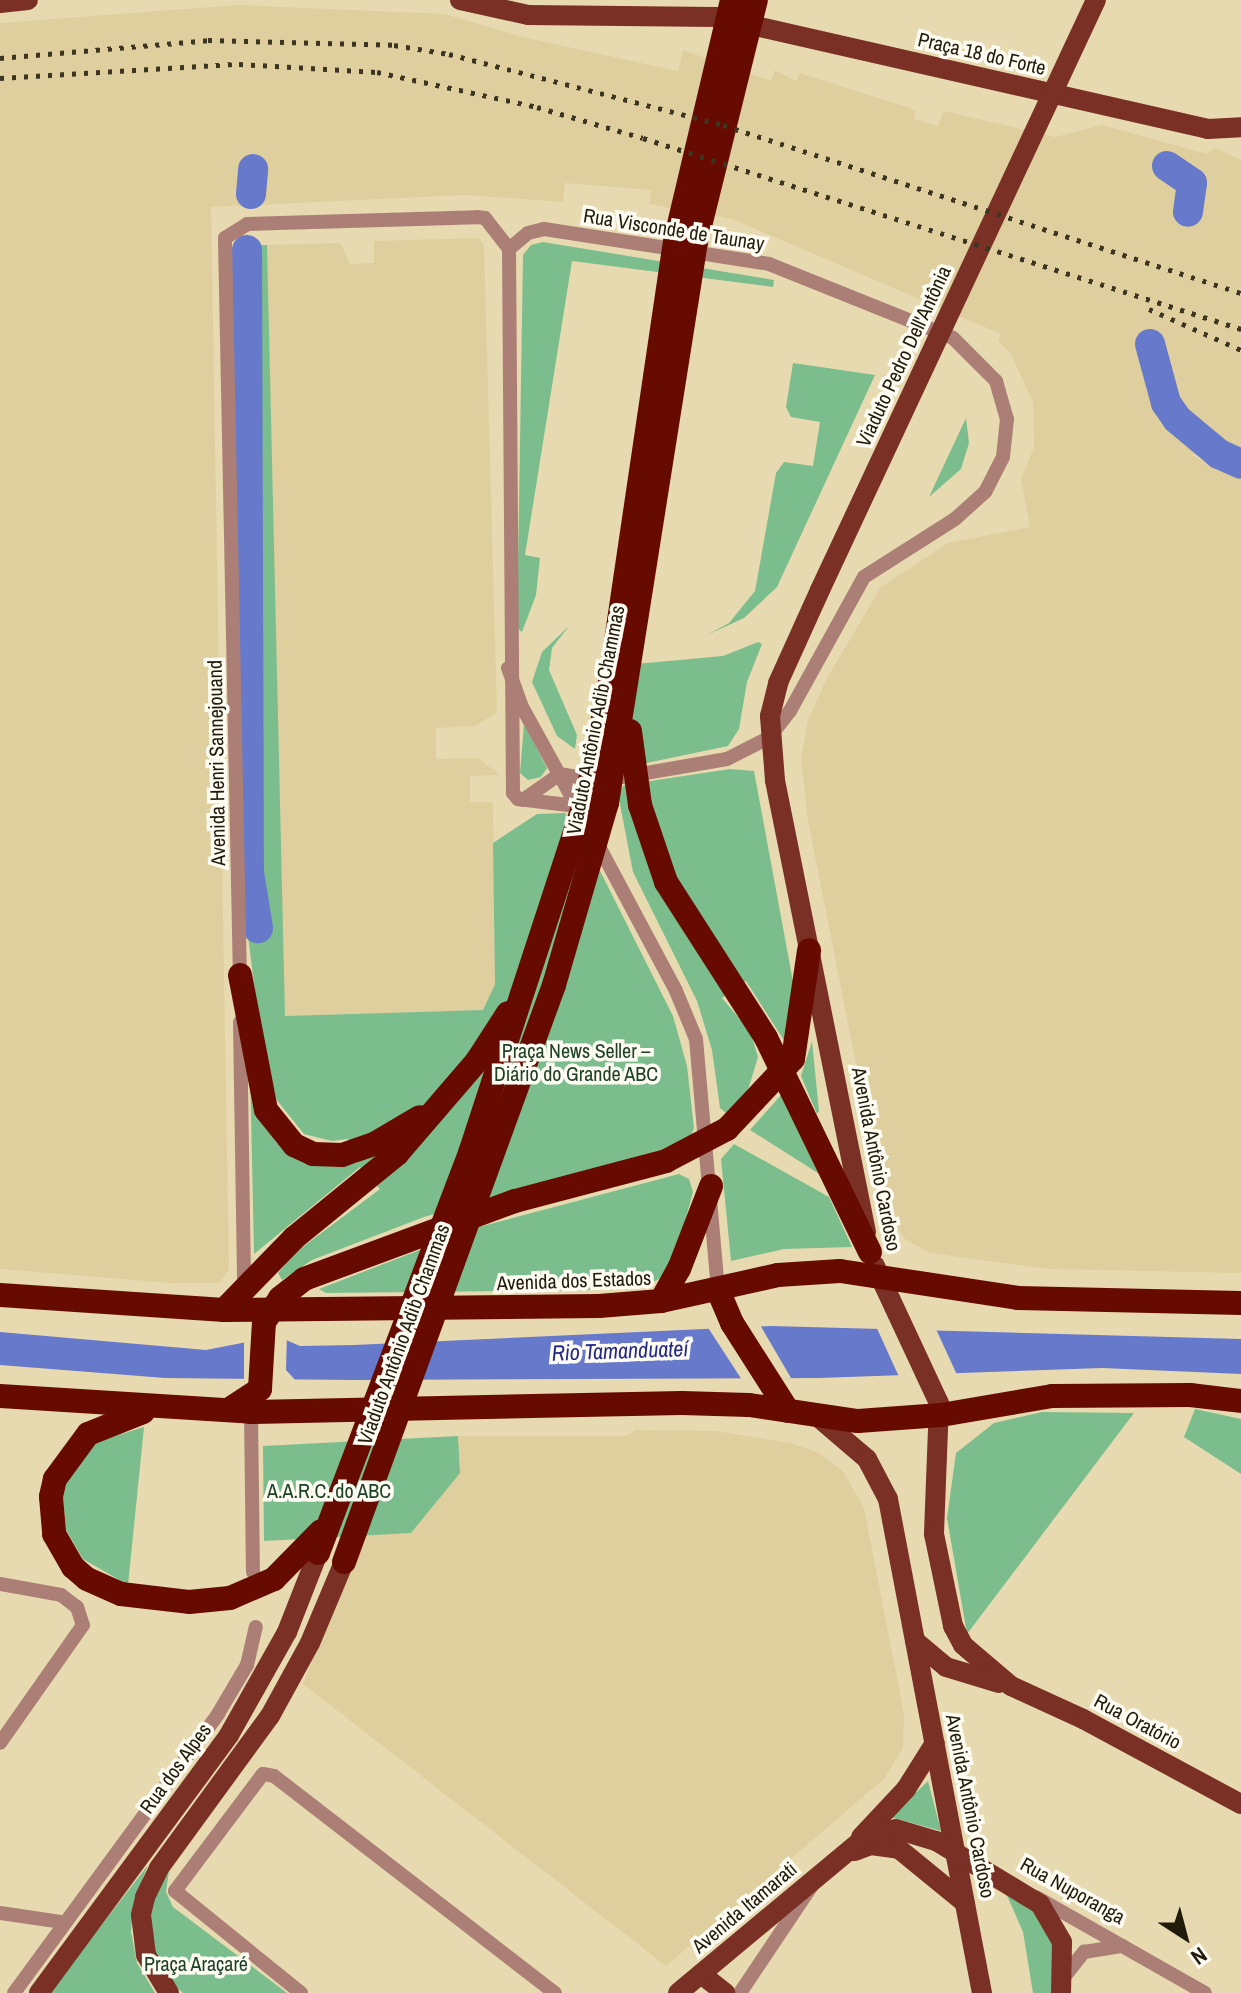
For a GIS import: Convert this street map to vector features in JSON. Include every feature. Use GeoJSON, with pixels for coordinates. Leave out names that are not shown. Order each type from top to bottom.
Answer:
{"type":"FeatureCollection","features":[{"type":"Feature","properties":{"kind":"highway","name":"Viaduto Antônio Adib Chammas"},"geometry":{"type":"LineString","coordinates":[[344,1562],[554,985],[607,803],[627,700],[696,242],[756,0]]}},
{"type":"Feature","properties":{"kind":"highway","name":"Viaduto Antônio Adib Chammas"},"geometry":{"type":"LineString","coordinates":[[318,1553],[531,977],[599,745],[676,237],[724,9]]}},
{"type":"Feature","properties":{"kind":"highway"},"geometry":{"type":"LineString","coordinates":[[627,700],[635,779],[656,859],[678,904],[747,1007],[784,1071],[870,1252]]}},
{"type":"Feature","properties":{"kind":"highway"},"geometry":{"type":"LineString","coordinates":[[226,1411],[256,1394],[261,1383],[266,1320],[290,1289],[317,1272],[515,1201],[666,1161],[708,1141],[747,1112],[784,1071],[801,1031],[809,950]]}},
{"type":"Feature","properties":{"kind":"highway"},"geometry":{"type":"LineString","coordinates":[[240,975],[266,1110],[294,1145],[326,1157],[374,1144],[442,1104]]}},
{"type":"Feature","properties":{"kind":"highway"},"geometry":{"type":"LineString","coordinates":[[237,1303],[294,1238],[370,1180],[442,1104],[477,1061],[531,977]]}},
{"type":"Feature","properties":{"kind":"highway"},"geometry":{"type":"LineString","coordinates":[[661,1301],[679,1269],[711,1186]]}},
{"type":"Feature","properties":{"kind":"highway","name":"Avenida dos Estados"},"geometry":{"type":"LineString","coordinates":[[0,1295],[237,1303],[266,1320],[661,1301],[808,1272],[879,1278],[1018,1298],[1241,1303]]}},
{"type":"Feature","properties":{"kind":"highway"},"geometry":{"type":"LineString","coordinates":[[718,1290],[732,1323],[788,1411]]}},
{"type":"Feature","properties":{"kind":"highway"},"geometry":{"type":"LineString","coordinates":[[0,1396],[155,1409],[251,1412],[635,1402],[788,1411],[819,1418],[858,1421],[941,1415],[1052,1396],[1190,1395],[1241,1401]]}},
{"type":"Feature","properties":{"kind":"highway"},"geometry":{"type":"LineString","coordinates":[[155,1409],[88,1434],[63,1462],[51,1497],[54,1534],[73,1567],[121,1594],[189,1602],[230,1598],[295,1563],[332,1516]]}},
{"type":"Feature","properties":{"kind":"main road"},"geometry":{"type":"LineString","coordinates":[[0,3],[28,0]]}},
{"type":"Feature","properties":{"kind":"main road","name":"Praça 18 do Forte"},"geometry":{"type":"LineString","coordinates":[[460,0],[528,15],[724,9],[1195,126],[1239,128]]}},
{"type":"Feature","properties":{"kind":"main road","name":"Viaduto Pedro Dell'Antônia"},"geometry":{"type":"LineString","coordinates":[[770,737],[778,683],[1096,0]]}},
{"type":"Feature","properties":{"kind":"main road","name":"Avenida Antônio Cardoso"},"geometry":{"type":"LineString","coordinates":[[770,737],[870,1252],[879,1278],[899,1312],[933,1385],[941,1415],[933,1523],[953,1626]]}},
{"type":"Feature","properties":{"kind":"main road","name":"Avenida Antônio Cardoso"},"geometry":{"type":"LineString","coordinates":[[819,1418],[858,1451],[881,1479],[982,1993]]}},
{"type":"Feature","properties":{"kind":"main road","name":"Rua dos Alpes"},"geometry":{"type":"LineString","coordinates":[[39,1993],[229,1735],[287,1632],[318,1553]]}},
{"type":"Feature","properties":{"kind":"main road"},"geometry":{"type":"LineString","coordinates":[[169,1993],[146,1955],[141,1915],[145,1897],[159,1868],[270,1716],[310,1643],[344,1562]]}},
{"type":"Feature","properties":{"kind":"main road","name":"Rua Oratório"},"geometry":{"type":"LineString","coordinates":[[953,1626],[970,1654],[1011,1686]]}},
{"type":"Feature","properties":{"kind":"main road","name":"Rua Oratório"},"geometry":{"type":"LineString","coordinates":[[915,1641],[946,1667],[1011,1686],[1083,1719],[1241,1804]]}},
{"type":"Feature","properties":{"kind":"main road"},"geometry":{"type":"LineString","coordinates":[[848,1852],[872,1821],[906,1789],[935,1743]]}},
{"type":"Feature","properties":{"kind":"main road","name":"Avenida Itamarati"},"geometry":{"type":"LineString","coordinates":[[678,1993],[869,1834],[896,1829],[918,1832],[955,1852]]}},
{"type":"Feature","properties":{"kind":"main road","name":"Avenida Itamarati"},"geometry":{"type":"LineString","coordinates":[[848,1852],[871,1845],[899,1849],[965,1903]]}},
{"type":"Feature","properties":{"kind":"main road","name":"Rua Nuporanga"},"geometry":{"type":"LineString","coordinates":[[955,1852],[1029,1893]]}},
{"type":"Feature","properties":{"kind":"main road","name":"Avenida Antônio Cardoso"},"geometry":{"type":"LineString","coordinates":[[1029,1893],[1059,1933],[1063,1984]]}},
{"type":"Feature","properties":{"kind":"main road"},"geometry":{"type":"LineString","coordinates":[[701,1974],[725,1993]]}},
{"type":"Feature","properties":{"kind":"street","name":"Avenida Henri Sannejouand"},"geometry":{"type":"LineString","coordinates":[[237,1303],[240,975],[225,238],[247,224],[477,217],[485,218],[509,249]]}},
{"type":"Feature","properties":{"kind":"street","name":"Rua Visconde de Taunay"},"geometry":{"type":"LineString","coordinates":[[509,249],[528,233],[544,229],[769,264],[953,338],[996,381],[1007,438],[996,476],[955,519],[864,577],[790,711],[770,737]]}},
{"type":"Feature","properties":{"kind":"street"},"geometry":{"type":"LineString","coordinates":[[509,249],[508,668],[513,793],[523,800],[577,806]]}},
{"type":"Feature","properties":{"kind":"street"},"geometry":{"type":"LineString","coordinates":[[508,668],[522,707],[621,887],[692,1028],[708,1141],[718,1290]]}},
{"type":"Feature","properties":{"kind":"street"},"geometry":{"type":"LineString","coordinates":[[523,800],[560,774],[600,781],[735,757],[770,737]]}},
{"type":"Feature","properties":{"kind":"street"},"geometry":{"type":"LineString","coordinates":[[600,781],[605,829],[621,887]]}},
{"type":"Feature","properties":{"kind":"street"},"geometry":{"type":"LineString","coordinates":[[251,1412],[253,1572]]}},
{"type":"Feature","properties":{"kind":"street"},"geometry":{"type":"LineString","coordinates":[[0,1584],[61,1595],[81,1613],[76,1641],[0,1743]]}},
{"type":"Feature","properties":{"kind":"street","name":"Rua dos Alpes"},"geometry":{"type":"LineString","coordinates":[[14,1993],[62,1922],[232,1693],[247,1665],[256,1627]]}},
{"type":"Feature","properties":{"kind":"street"},"geometry":{"type":"LineString","coordinates":[[301,1993],[175,1891],[263,1774],[274,1776],[555,1993]]}},
{"type":"Feature","properties":{"kind":"street"},"geometry":{"type":"LineString","coordinates":[[740,1993],[788,1929],[817,1877]]}},
{"type":"Feature","properties":{"kind":"street","name":"Rua Nuporanga"},"geometry":{"type":"LineString","coordinates":[[1029,1893],[1205,1993]]}},
{"type":"Feature","properties":{"kind":"street"},"geometry":{"type":"LineString","coordinates":[[0,1913],[62,1922]]}},
{"type":"Feature","properties":{"kind":"street","name":"Rua Nuporanga"},"geometry":{"type":"LineString","coordinates":[[1063,1984],[1084,1952],[1104,1945],[1126,1946]]}},
{"type":"Feature","properties":{"kind":"shaded area"},"geometry":{"type":"Polygon","coordinates":[[[237,5],[444,14],[527,38],[678,71],[683,50],[771,81],[775,70],[796,81],[800,73],[916,110],[914,119],[938,126],[944,111],[1055,137],[1102,125],[1207,154],[1215,148],[1241,160],[1241,447],[1191,455],[1241,479],[1241,1273],[1048,1269],[930,1253],[906,1240],[885,1210],[808,821],[801,758],[808,720],[827,678],[881,587],[948,543],[1030,527],[1021,479],[1034,447],[1033,402],[1011,354],[998,341],[1001,334],[732,219],[649,204],[651,190],[565,183],[563,202],[464,195],[211,207],[229,1270],[219,1283],[170,1283],[0,1269],[0,23],[237,5]]]}},
{"type":"Feature","properties":{"kind":"shaded area"},"geometry":{"type":"Polygon","coordinates":[[[478,238],[484,244],[497,712],[476,726],[436,728],[436,759],[478,758],[500,775],[470,776],[470,802],[493,802],[495,984],[483,1010],[284,1016],[267,245],[341,243],[350,264],[374,263],[374,241],[478,238]]]}},
{"type":"Feature","properties":{"kind":"shaded area"},"geometry":{"type":"Polygon","coordinates":[[[635,1430],[715,1431],[791,1443],[819,1453],[843,1471],[864,1508],[904,1714],[903,1748],[884,1779],[666,1966],[303,1684],[360,1536],[460,1473],[458,1436],[627,1436],[635,1430]]]}},
{"type":"Feature","properties":{"kind":"green space"},"geometry":{"type":"Polygon","coordinates":[[[543,242],[774,280],[773,287],[572,261],[525,555],[540,558],[536,595],[522,632],[517,628],[523,255],[531,245],[543,242]]]}},
{"type":"Feature","properties":{"kind":"green space","name":"Praça News Seller – Diário do Grande ABC"},"geometry":{"type":"Polygon","coordinates":[[[251,245],[267,245],[285,1016],[483,1010],[495,984],[493,843],[537,814],[565,813],[590,851],[673,1016],[687,1066],[694,1128],[690,1138],[674,1146],[424,1217],[312,1260],[282,1280],[278,1273],[296,1252],[380,1189],[360,1167],[254,1254],[250,1068],[257,1111],[276,1142],[291,1155],[318,1166],[358,1163],[348,1139],[332,1141],[304,1134],[276,1099],[258,1016],[245,912],[236,258],[251,245]]]}},
{"type":"Feature","properties":{"kind":"green space"},"geometry":{"type":"Polygon","coordinates":[[[793,363],[875,375],[777,587],[744,618],[707,635],[729,623],[755,591],[776,473],[784,462],[813,466],[820,422],[791,417],[786,407],[793,363]]]}},
{"type":"Feature","properties":{"kind":"green space"},"geometry":{"type":"Polygon","coordinates":[[[966,418],[969,443],[961,469],[929,497],[966,418]]]}},
{"type":"Feature","properties":{"kind":"green space"},"geometry":{"type":"Polygon","coordinates":[[[569,626],[552,648],[549,670],[577,735],[575,749],[557,736],[532,682],[542,652],[569,626]]]}},
{"type":"Feature","properties":{"kind":"green space"},"geometry":{"type":"Polygon","coordinates":[[[758,642],[762,644],[747,682],[739,729],[728,746],[613,770],[595,711],[598,687],[636,664],[723,656],[758,642]]]}},
{"type":"Feature","properties":{"kind":"green space"},"geometry":{"type":"Polygon","coordinates":[[[524,724],[547,768],[541,777],[528,780],[520,773],[524,724]]]}},
{"type":"Feature","properties":{"kind":"green space","name":"Praça News Seller – Diário do Grande ABC"},"geometry":{"type":"Polygon","coordinates":[[[730,769],[754,771],[794,987],[785,1042],[746,981],[722,998],[750,1031],[758,1057],[748,1090],[726,1113],[720,1108],[712,1050],[697,1001],[633,872],[618,794],[624,785],[730,769]]]}},
{"type":"Feature","properties":{"kind":"green space"},"geometry":{"type":"Polygon","coordinates":[[[812,1041],[819,1111],[817,1114],[801,1076],[812,1041]]]}},
{"type":"Feature","properties":{"kind":"green space"},"geometry":{"type":"Polygon","coordinates":[[[781,1095],[821,1175],[750,1130],[781,1095]]]}},
{"type":"Feature","properties":{"kind":"green space"},"geometry":{"type":"Polygon","coordinates":[[[734,1144],[829,1197],[852,1247],[784,1249],[731,1261],[721,1159],[734,1144]]]}},
{"type":"Feature","properties":{"kind":"green space"},"geometry":{"type":"Polygon","coordinates":[[[679,1174],[689,1179],[693,1192],[675,1258],[661,1278],[647,1285],[600,1290],[326,1293],[319,1289],[479,1227],[679,1174]]]}},
{"type":"Feature","properties":{"kind":"green space"},"geometry":{"type":"Polygon","coordinates":[[[1195,1409],[1241,1419],[1241,1474],[1184,1437],[1195,1409]]]}},
{"type":"Feature","properties":{"kind":"green space"},"geometry":{"type":"Polygon","coordinates":[[[1042,1412],[1134,1413],[967,1634],[947,1518],[956,1453],[994,1423],[1042,1412]]]}},
{"type":"Feature","properties":{"kind":"green space"},"geometry":{"type":"Polygon","coordinates":[[[144,1427],[128,1585],[83,1559],[66,1530],[63,1497],[67,1481],[96,1442],[144,1427]]]}},
{"type":"Feature","properties":{"kind":"green space","name":"A.A.R.C. do ABC"},"geometry":{"type":"Polygon","coordinates":[[[458,1436],[460,1473],[411,1533],[264,1541],[263,1446],[458,1436]]]}},
{"type":"Feature","properties":{"kind":"green space"},"geometry":{"type":"Polygon","coordinates":[[[928,1781],[941,1831],[890,1817],[928,1781]]]}},
{"type":"Feature","properties":{"kind":"green space","name":"Praça Araçaré"},"geometry":{"type":"Polygon","coordinates":[[[148,1865],[134,1901],[131,1931],[137,1963],[155,1993],[49,1993],[148,1865]]]}},
{"type":"Feature","properties":{"kind":"green space","name":"Praça Araçaré"},"geometry":{"type":"Polygon","coordinates":[[[169,1871],[166,1892],[173,1907],[287,1993],[183,1993],[172,1983],[154,1949],[150,1924],[155,1895],[169,1871]]]}},
{"type":"Feature","properties":{"kind":"green space"},"geometry":{"type":"Polygon","coordinates":[[[1005,1891],[1034,1910],[1052,1935],[1054,1993],[1033,1993],[1023,1932],[1005,1891]]]}},
{"type":"Feature","properties":{"kind":"water","name":"Rio Tamanduateí"},"geometry":{"type":"Polygon","coordinates":[[[771,1326],[1241,1339],[1241,1374],[1102,1368],[819,1378],[355,1380],[165,1378],[0,1365],[0,1332],[206,1350],[277,1336],[300,1346],[354,1345],[771,1326]]]}},
{"type":"Feature","properties":{"kind":"pier"},"geometry":{"type":"Polygon","coordinates":[[[705,1323],[759,1323],[791,1378],[742,1380],[705,1323]]]}},
{"type":"Feature","properties":{"kind":"pier"},"geometry":{"type":"Polygon","coordinates":[[[875,1324],[935,1327],[958,1377],[900,1379],[875,1324]]]}},
{"type":"Feature","properties":{"kind":"pier"},"geometry":{"type":"Polygon","coordinates":[[[277,1332],[287,1333],[286,1370],[298,1383],[239,1383],[244,1380],[244,1340],[277,1332]]]}},
{"type":"Feature","properties":{"kind":"waterway"},"geometry":{"type":"LineString","coordinates":[[1167,166],[1192,183],[1188,212]]}},
{"type":"Feature","properties":{"kind":"waterway"},"geometry":{"type":"LineString","coordinates":[[251,194],[253,169]]}},
{"type":"Feature","properties":{"kind":"waterway"},"geometry":{"type":"LineString","coordinates":[[247,250],[249,872],[258,928]]}},
{"type":"Feature","properties":{"kind":"waterway"},"geometry":{"type":"LineString","coordinates":[[1150,344],[1166,403],[1177,419],[1219,454],[1241,464]]}},
{"type":"Feature","properties":{"kind":"railway"},"geometry":{"type":"LineString","coordinates":[[0,58],[208,40],[394,45],[449,54],[723,125],[1241,293]]}},
{"type":"Feature","properties":{"kind":"railway"},"geometry":{"type":"LineString","coordinates":[[0,78],[239,64],[377,72],[537,107],[643,138],[1241,329]]}},
{"type":"Feature","properties":{"kind":"railway"},"geometry":{"type":"LineString","coordinates":[[1149,309],[1241,350]]}}]}
